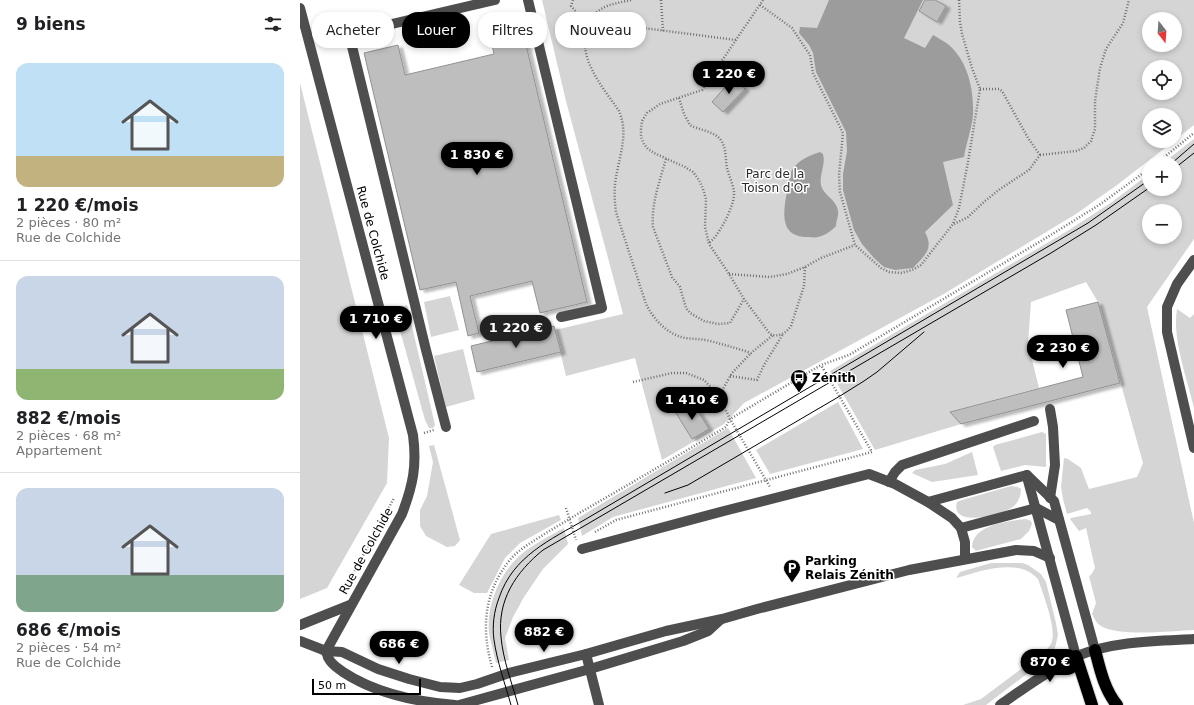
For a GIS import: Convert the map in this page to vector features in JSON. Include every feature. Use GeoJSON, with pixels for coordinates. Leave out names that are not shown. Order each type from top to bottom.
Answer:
{"type":"FeatureCollection","features":[{"type":"Feature","properties":{"kind":"highway"},"geometry":{"type":"LineString","coordinates":[[1095,650],[1104,682],[1117,705]]}},
{"type":"Feature","properties":{"kind":"highway"},"geometry":{"type":"LineString","coordinates":[[1076,656],[1092,705]]}},
{"type":"Feature","properties":{"kind":"street"},"geometry":{"type":"LineString","coordinates":[[446,427],[349,34],[495,0]]}},
{"type":"Feature","properties":{"kind":"street"},"geometry":{"type":"LineString","coordinates":[[528,0],[602,308],[561,317]]}},
{"type":"Feature","properties":{"kind":"street","name":"Rue de Colchide"},"geometry":{"type":"LineString","coordinates":[[301,13],[413,435],[415,455],[414,477],[402,514],[350,605],[326,651]]}},
{"type":"Feature","properties":{"kind":"street"},"geometry":{"type":"LineString","coordinates":[[1194,260],[1177,284],[1167,307],[1167,332],[1194,448]]}},
{"type":"Feature","properties":{"kind":"street"},"geometry":{"type":"LineString","coordinates":[[1050,409],[1053,427],[1055,465],[1050,498]]}},
{"type":"Feature","properties":{"kind":"street"},"geometry":{"type":"LineString","coordinates":[[889,482],[895,472],[902,465],[1034,421]]}},
{"type":"Feature","properties":{"kind":"street"},"geometry":{"type":"LineString","coordinates":[[582,549],[869,474],[889,482],[928,502],[952,518],[961,528],[965,542],[965,559]]}},
{"type":"Feature","properties":{"kind":"street"},"geometry":{"type":"LineString","coordinates":[[1027,475],[1054,501],[1095,650]]}},
{"type":"Feature","properties":{"kind":"street"},"geometry":{"type":"LineString","coordinates":[[928,502],[1027,475]]}},
{"type":"Feature","properties":{"kind":"street"},"geometry":{"type":"LineString","coordinates":[[1027,475],[1076,656]]}},
{"type":"Feature","properties":{"kind":"street"},"geometry":{"type":"LineString","coordinates":[[961,528],[1036,508],[1059,520]]}},
{"type":"Feature","properties":{"kind":"street"},"geometry":{"type":"LineString","coordinates":[[300,641],[326,651],[342,652],[378,669],[410,679],[440,687],[460,688],[477,684],[494,677],[909,570],[1016,550],[1034,551],[1050,558]]}},
{"type":"Feature","properties":{"kind":"street"},"geometry":{"type":"LineString","coordinates":[[300,625],[350,605]]}},
{"type":"Feature","properties":{"kind":"street"},"geometry":{"type":"LineString","coordinates":[[459,705],[482,702],[513,689],[590,669],[696,636],[708,631],[722,619]]}},
{"type":"Feature","properties":{"kind":"street"},"geometry":{"type":"LineString","coordinates":[[1000,705],[1042,675],[1076,656],[1119,644],[1194,639]]}},
{"type":"Feature","properties":{"kind":"street"},"geometry":{"type":"LineString","coordinates":[[326,651],[328,659],[334,666],[353,678],[386,692],[415,700],[455,705]]}},
{"type":"Feature","properties":{"kind":"street"},"geometry":{"type":"LineString","coordinates":[[586,654],[599,705]]}},
{"type":"Feature","properties":{"kind":"street"},"geometry":{"type":"LineString","coordinates":[[477,684],[482,702]]}},
{"type":"Feature","properties":{"kind":"path"},"geometry":{"type":"LineString","coordinates":[[573,0],[571,6],[576,12]]}},
{"type":"Feature","properties":{"kind":"path"},"geometry":{"type":"LineString","coordinates":[[598,12],[607,6],[631,0]]}},
{"type":"Feature","properties":{"kind":"path"},"geometry":{"type":"LineString","coordinates":[[662,0],[663,31]]}},
{"type":"Feature","properties":{"kind":"path"},"geometry":{"type":"LineString","coordinates":[[763,0],[702,90],[660,104],[647,113],[642,121],[641,137],[644,144],[654,153],[685,167],[693,172],[699,180],[706,199],[705,227],[709,244],[744,299],[772,335]]}},
{"type":"Feature","properties":{"kind":"path"},"geometry":{"type":"LineString","coordinates":[[760,5],[792,28],[810,55],[813,73],[843,133],[839,175],[840,192],[855,245],[881,268],[889,272],[901,273],[912,270],[921,265],[953,224],[959,208],[980,89],[962,34],[959,0]]}},
{"type":"Feature","properties":{"kind":"path"},"geometry":{"type":"LineString","coordinates":[[953,224],[968,217],[1000,189],[1029,170],[1040,155],[1076,151],[1084,148],[1091,141],[1095,129],[1095,102],[1100,68],[1106,49],[1123,23],[1129,0]]}},
{"type":"Feature","properties":{"kind":"path"},"geometry":{"type":"LineString","coordinates":[[646,29],[736,40]]}},
{"type":"Feature","properties":{"kind":"path"},"geometry":{"type":"LineString","coordinates":[[584,48],[586,56],[596,78],[619,111],[622,118],[623,148],[616,172],[614,188],[616,212],[646,304],[651,314],[656,321],[673,334],[684,338],[724,344],[752,353]]}},
{"type":"Feature","properties":{"kind":"path"},"geometry":{"type":"LineString","coordinates":[[980,89],[1002,90],[1028,138],[1040,155]]}},
{"type":"Feature","properties":{"kind":"path"},"geometry":{"type":"LineString","coordinates":[[678,98],[690,125],[715,135],[720,139],[725,148],[727,169],[734,191],[734,199],[717,235],[709,244]]}},
{"type":"Feature","properties":{"kind":"path"},"geometry":{"type":"LineString","coordinates":[[1166,156],[1194,133]]}},
{"type":"Feature","properties":{"kind":"path"},"geometry":{"type":"LineString","coordinates":[[666,159],[655,201],[652,218],[653,227],[672,277],[680,287],[686,308],[690,314],[704,321],[718,324],[730,323],[744,299]]}},
{"type":"Feature","properties":{"kind":"path"},"geometry":{"type":"LineString","coordinates":[[494,677],[486,641],[485,620],[488,600],[494,585],[504,568],[519,550],[726,427],[730,419],[821,365],[849,355],[1039,242],[1099,205],[1142,174]]}},
{"type":"Feature","properties":{"kind":"path"},"geometry":{"type":"LineString","coordinates":[[729,274],[770,277],[786,274],[855,245]]}},
{"type":"Feature","properties":{"kind":"path"},"geometry":{"type":"LineString","coordinates":[[719,396],[732,373],[752,353],[772,335],[783,334],[788,331],[802,292],[805,278],[805,267]]}},
{"type":"Feature","properties":{"kind":"path"},"geometry":{"type":"LineString","coordinates":[[730,376],[757,380],[764,365],[783,334]]}},
{"type":"Feature","properties":{"kind":"path"},"geometry":{"type":"LineString","coordinates":[[590,535],[616,520],[872,452],[821,365]]}},
{"type":"Feature","properties":{"kind":"path"},"geometry":{"type":"LineString","coordinates":[[633,382],[672,373],[686,373],[704,380],[719,396],[730,419],[777,498]]}},
{"type":"Feature","properties":{"kind":"path"},"geometry":{"type":"LineString","coordinates":[[413,435],[446,427]]}},
{"type":"Feature","properties":{"kind":"path"},"geometry":{"type":"LineString","coordinates":[[344,591],[395,495]]}},
{"type":"Feature","properties":{"kind":"path"},"geometry":{"type":"LineString","coordinates":[[566,508],[576,540],[582,549]]}},
{"type":"Feature","properties":{"kind":"green space","name":"Parc de la Toison d'Or"},"geometry":{"type":"Polygon","coordinates":[[[542,0],[1194,0],[1194,125],[1182,134],[1182,108],[1142,108],[1142,148],[1165,148],[1155,156],[1142,156],[1142,166],[1117,185],[1076,214],[942,295],[744,403],[724,424],[662,460],[635,358],[566,376],[555,330],[623,314],[566,101],[547,21],[547,12],[545,12],[542,0]]]}},
{"type":"Feature","properties":{"kind":"green space"},"geometry":{"type":"Polygon","coordinates":[[[300,83],[389,438],[387,483],[327,588],[300,599],[300,83]]]}},
{"type":"Feature","properties":{"kind":"green space"},"geometry":{"type":"Polygon","coordinates":[[[1194,139],[1194,239],[1147,307],[1194,523],[1194,630],[1146,632],[1120,631],[1101,626],[1092,614],[1096,603],[1089,576],[1095,568],[1086,528],[1079,531],[1070,519],[1091,514],[1091,512],[1087,508],[1067,514],[1061,487],[1064,458],[1081,468],[1089,489],[1137,477],[1143,463],[1098,302],[1086,282],[1031,302],[1028,343],[1039,388],[952,411],[953,415],[961,424],[875,450],[830,371],[1069,230],[1112,202],[1142,179],[1142,196],[1182,196],[1182,156],[1172,156],[1194,139]]]}},
{"type":"Feature","properties":{"kind":"green space"},"geometry":{"type":"Polygon","coordinates":[[[450,296],[459,330],[431,337],[424,302],[450,296]]]}},
{"type":"Feature","properties":{"kind":"green space"},"geometry":{"type":"Polygon","coordinates":[[[407,305],[435,425],[433,428],[429,428],[425,420],[394,309],[407,305]]]}},
{"type":"Feature","properties":{"kind":"green space"},"geometry":{"type":"Polygon","coordinates":[[[1177,309],[1190,318],[1194,314],[1194,408],[1178,346],[1176,321],[1177,309]]]}},
{"type":"Feature","properties":{"kind":"green space"},"geometry":{"type":"Polygon","coordinates":[[[463,349],[475,399],[446,407],[434,356],[463,349]]]}},
{"type":"Feature","properties":{"kind":"green space"},"geometry":{"type":"Polygon","coordinates":[[[838,402],[863,449],[770,474],[756,450],[838,402]]]}},
{"type":"Feature","properties":{"kind":"green space"},"geometry":{"type":"Polygon","coordinates":[[[728,428],[756,478],[613,517],[582,536],[578,518],[728,428]]]}},
{"type":"Feature","properties":{"kind":"green space"},"geometry":{"type":"Polygon","coordinates":[[[1042,432],[1046,434],[1046,467],[1025,465],[1001,471],[993,447],[995,445],[1042,432]]]}},
{"type":"Feature","properties":{"kind":"green space"},"geometry":{"type":"Polygon","coordinates":[[[434,445],[460,540],[455,546],[447,547],[426,536],[420,526],[420,510],[427,496],[433,462],[429,446],[434,445]]]}},
{"type":"Feature","properties":{"kind":"green space"},"geometry":{"type":"Polygon","coordinates":[[[972,452],[978,475],[932,482],[912,473],[915,470],[945,464],[972,452]]]}},
{"type":"Feature","properties":{"kind":"green space"},"geometry":{"type":"Polygon","coordinates":[[[1011,486],[1018,487],[1021,491],[1017,502],[1008,510],[989,516],[969,518],[961,515],[957,510],[957,502],[1011,486]]]}},
{"type":"Feature","properties":{"kind":"green space"},"geometry":{"type":"Polygon","coordinates":[[[559,515],[561,520],[520,543],[505,558],[487,593],[474,593],[459,585],[491,534],[559,515]]]}},
{"type":"Feature","properties":{"kind":"green space"},"geometry":{"type":"Polygon","coordinates":[[[1026,519],[1031,521],[1032,524],[1029,531],[1021,539],[976,551],[972,547],[974,539],[978,533],[985,529],[993,525],[1026,519]]]}},
{"type":"Feature","properties":{"kind":"green space"},"geometry":{"type":"Polygon","coordinates":[[[564,528],[568,544],[543,569],[524,597],[513,617],[505,638],[509,660],[496,663],[489,633],[489,622],[493,599],[502,578],[508,568],[524,552],[564,528]]]}},
{"type":"Feature","properties":{"kind":"green space"},"geometry":{"type":"Polygon","coordinates":[[[991,563],[1022,563],[1028,565],[1041,574],[1046,582],[1058,635],[1054,650],[1026,670],[1028,673],[986,705],[963,705],[981,699],[1045,651],[1052,641],[1053,635],[1051,619],[1046,601],[1038,579],[1030,572],[1010,567],[988,569],[956,578],[960,572],[991,563]]]}},
{"type":"Feature","properties":{"kind":"shaded area"},"geometry":{"type":"Polygon","coordinates":[[[829,0],[923,0],[904,38],[925,48],[933,35],[949,45],[961,59],[971,86],[973,115],[964,157],[943,162],[953,205],[925,232],[929,243],[927,252],[913,268],[895,270],[884,267],[862,244],[854,230],[843,190],[843,174],[847,151],[846,132],[816,72],[813,53],[809,45],[799,33],[800,27],[817,28],[829,0]]]}},
{"type":"Feature","properties":{"kind":"shaded area"},"geometry":{"type":"Polygon","coordinates":[[[820,152],[823,154],[824,158],[821,185],[824,192],[837,207],[838,214],[836,226],[827,234],[820,237],[799,236],[791,232],[785,222],[784,209],[789,177],[792,170],[798,163],[808,156],[820,152]]]}},
{"type":"Feature","properties":{"kind":"building"},"geometry":{"type":"Polygon","coordinates":[[[925,0],[935,0],[946,6],[937,22],[919,11],[925,0]]]}},
{"type":"Feature","properties":{"kind":"building"},"geometry":{"type":"Polygon","coordinates":[[[398,45],[405,75],[494,54],[493,48],[527,48],[587,302],[540,313],[532,281],[470,296],[479,333],[468,336],[456,282],[420,290],[364,53],[385,48],[394,48],[394,46],[398,45]]]}},
{"type":"Feature","properties":{"kind":"building"},"geometry":{"type":"Polygon","coordinates":[[[734,77],[745,89],[723,112],[712,102],[734,77]]]}},
{"type":"Feature","properties":{"kind":"building"},"geometry":{"type":"Polygon","coordinates":[[[1098,302],[1120,383],[961,424],[950,412],[1083,377],[1066,310],[1098,302]]]}},
{"type":"Feature","properties":{"kind":"building"},"geometry":{"type":"Polygon","coordinates":[[[554,326],[561,352],[477,372],[471,346],[554,326]]]}},
{"type":"Feature","properties":{"kind":"building"},"geometry":{"type":"Polygon","coordinates":[[[693,403],[709,429],[692,439],[676,413],[693,403]]]}},
{"type":"Feature","properties":{"kind":"tram line"},"geometry":{"type":"LineString","coordinates":[[1180,156],[1194,144]]}},
{"type":"Feature","properties":{"kind":"tram line"},"geometry":{"type":"LineString","coordinates":[[1182,162],[1194,153]]}},
{"type":"Feature","properties":{"kind":"tram line"},"geometry":{"type":"LineString","coordinates":[[511,705],[495,648],[493,629],[497,603],[505,583],[523,560],[559,534],[1088,223],[1142,185]]}},
{"type":"Feature","properties":{"kind":"tram line"},"geometry":{"type":"LineString","coordinates":[[518,705],[502,646],[502,611],[505,599],[517,577],[524,568],[543,550],[1051,253],[1096,225],[1142,193]]}},
{"type":"Feature","properties":{"kind":"tram line"},"geometry":{"type":"LineString","coordinates":[[665,493],[688,485],[840,396],[877,372],[924,332]]}},
{"type":"Feature","properties":{"kind":"place","name":"Zénith"},"geometry":{"type":"Point","coordinates":[799,393]}},
{"type":"Feature","properties":{"kind":"place","name":"Parking Relais Zénith"},"geometry":{"type":"Point","coordinates":[792,583]}}]}
